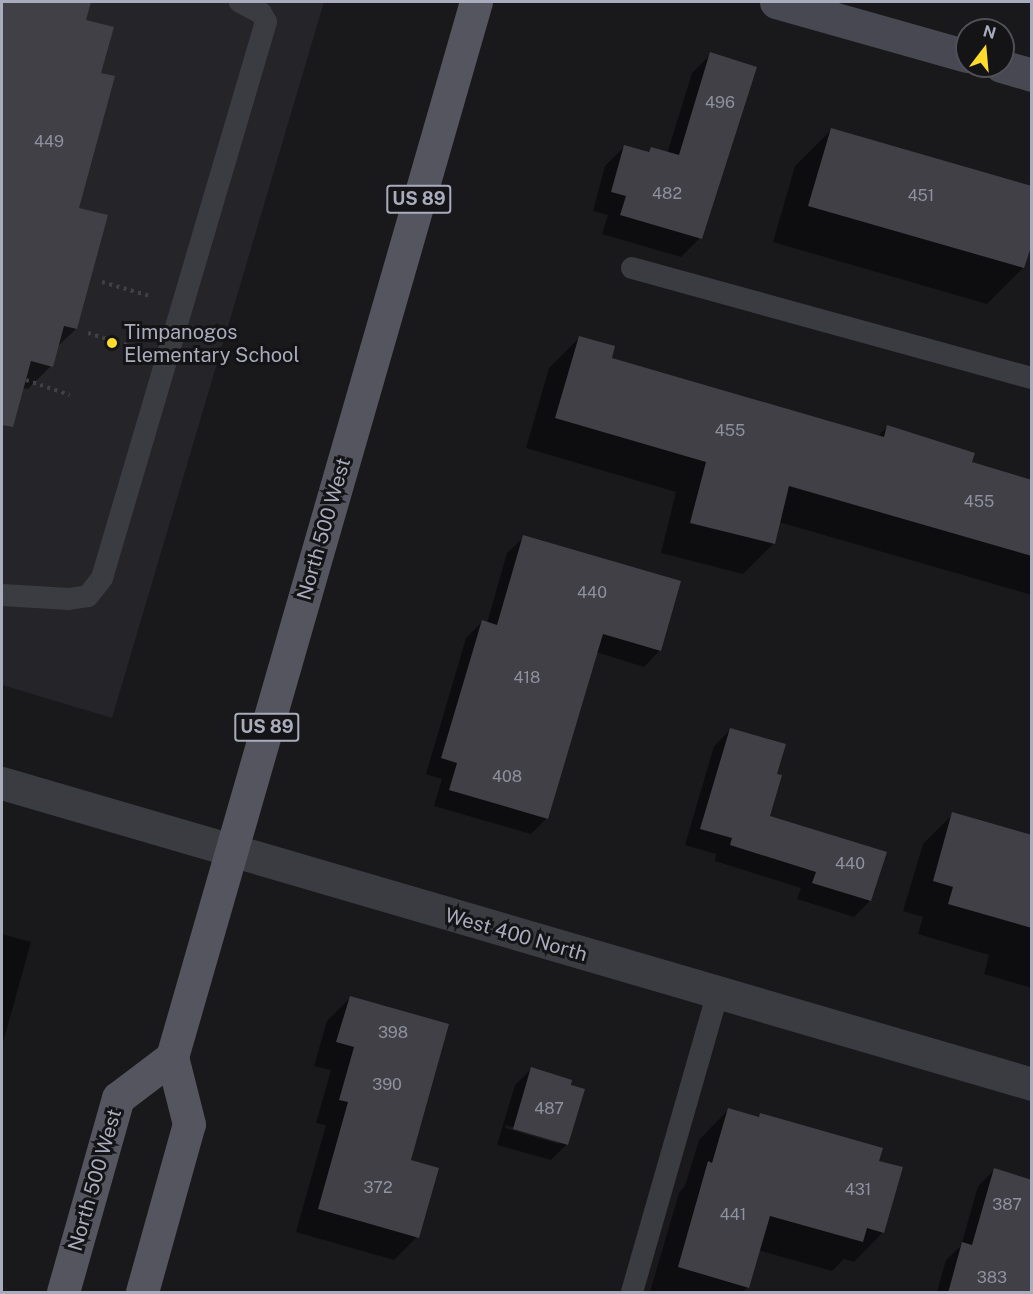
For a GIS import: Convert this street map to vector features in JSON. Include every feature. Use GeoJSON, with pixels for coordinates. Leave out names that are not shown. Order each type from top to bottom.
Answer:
{"type":"FeatureCollection","features":[{"type":"Feature","properties":{"kind":"main road","name":"North 500 West"},"geometry":{"type":"LineString","coordinates":[[63,1293],[118,1098],[172,1057],[476,2]]}},
{"type":"Feature","properties":{"kind":"main road"},"geometry":{"type":"LineString","coordinates":[[142,1293],[189,1124],[172,1057]]}},
{"type":"Feature","properties":{"kind":"street"},"geometry":{"type":"LineString","coordinates":[[776,2],[955,53]]}},
{"type":"Feature","properties":{"kind":"street"},"geometry":{"type":"LineString","coordinates":[[1015,70],[1032,75]]}},
{"type":"Feature","properties":{"kind":"street","name":"West 400 North"},"geometry":{"type":"LineString","coordinates":[[2,783],[231,852],[1032,1084]]}},
{"type":"Feature","properties":{"kind":"lane"},"geometry":{"type":"LineString","coordinates":[[2,595],[69,599],[87,596],[102,579],[266,22],[261,13],[240,2]]}},
{"type":"Feature","properties":{"kind":"lane"},"geometry":{"type":"LineString","coordinates":[[632,268],[1031,376]]}},
{"type":"Feature","properties":{"kind":"lane"},"geometry":{"type":"LineString","coordinates":[[632,1293],[718,993]]}},
{"type":"Feature","properties":{"kind":"path"},"geometry":{"type":"LineString","coordinates":[[102,282],[182,306]]}},
{"type":"Feature","properties":{"kind":"path"},"geometry":{"type":"LineString","coordinates":[[88,333],[168,358]]}},
{"type":"Feature","properties":{"kind":"path"},"geometry":{"type":"LineString","coordinates":[[26,380],[70,395]]}},
{"type":"Feature","properties":{"kind":"shaded area","name":"Timpanogos Elementary School"},"geometry":{"type":"Polygon","coordinates":[[[2,2],[324,2],[112,718],[2,685],[2,2]]]}},
{"type":"Feature","properties":{"kind":"building"},"geometry":{"type":"Polygon","coordinates":[[[2,2],[91,2],[86,20],[114,27],[101,73],[115,76],[79,208],[108,215],[77,329],[64,326],[53,367],[31,361],[13,427],[2,425],[2,2]]]}},
{"type":"Feature","properties":{"kind":"building"},"geometry":{"type":"Polygon","coordinates":[[[710,52],[757,67],[702,239],[620,215],[626,196],[611,192],[624,145],[649,152],[651,147],[679,155],[710,52]]]}},
{"type":"Feature","properties":{"kind":"building"},"geometry":{"type":"Polygon","coordinates":[[[831,128],[1032,186],[1032,244],[1024,268],[808,206],[831,128]]]}},
{"type":"Feature","properties":{"kind":"building"},"geometry":{"type":"Polygon","coordinates":[[[579,336],[615,346],[612,358],[884,437],[887,425],[975,453],[972,462],[1032,480],[1032,556],[789,486],[775,544],[690,523],[706,462],[555,418],[579,336]]]}},
{"type":"Feature","properties":{"kind":"building"},"geometry":{"type":"Polygon","coordinates":[[[523,535],[681,581],[661,651],[603,634],[548,819],[449,790],[457,763],[441,758],[482,620],[497,625],[523,535]]]}},
{"type":"Feature","properties":{"kind":"building"},"geometry":{"type":"Polygon","coordinates":[[[730,728],[786,744],[777,774],[782,775],[770,816],[887,852],[871,901],[812,883],[816,872],[730,845],[732,838],[700,829],[730,728]]]}},
{"type":"Feature","properties":{"kind":"building"},"geometry":{"type":"Polygon","coordinates":[[[952,812],[1032,835],[1032,928],[948,904],[953,887],[933,881],[952,812]]]}},
{"type":"Feature","properties":{"kind":"building"},"geometry":{"type":"Polygon","coordinates":[[[350,996],[449,1024],[411,1160],[439,1168],[419,1238],[318,1209],[348,1102],[339,1100],[354,1047],[336,1042],[350,996]]]}},
{"type":"Feature","properties":{"kind":"building"},"geometry":{"type":"Polygon","coordinates":[[[531,1067],[572,1080],[571,1085],[585,1089],[568,1145],[513,1129],[531,1067]]]}},
{"type":"Feature","properties":{"kind":"building"},"geometry":{"type":"Polygon","coordinates":[[[728,1108],[759,1117],[760,1113],[883,1148],[879,1161],[903,1167],[884,1233],[867,1228],[863,1242],[770,1216],[749,1288],[678,1267],[708,1161],[712,1163],[728,1108]]]}},
{"type":"Feature","properties":{"kind":"building"},"geometry":{"type":"Polygon","coordinates":[[[994,1168],[1032,1180],[1032,1293],[948,1293],[962,1242],[972,1245],[994,1168]]]}},
{"type":"Feature","properties":{"kind":"place","name":"Timpanogos Elementary School"},"geometry":{"type":"Point","coordinates":[112,343]}}]}
